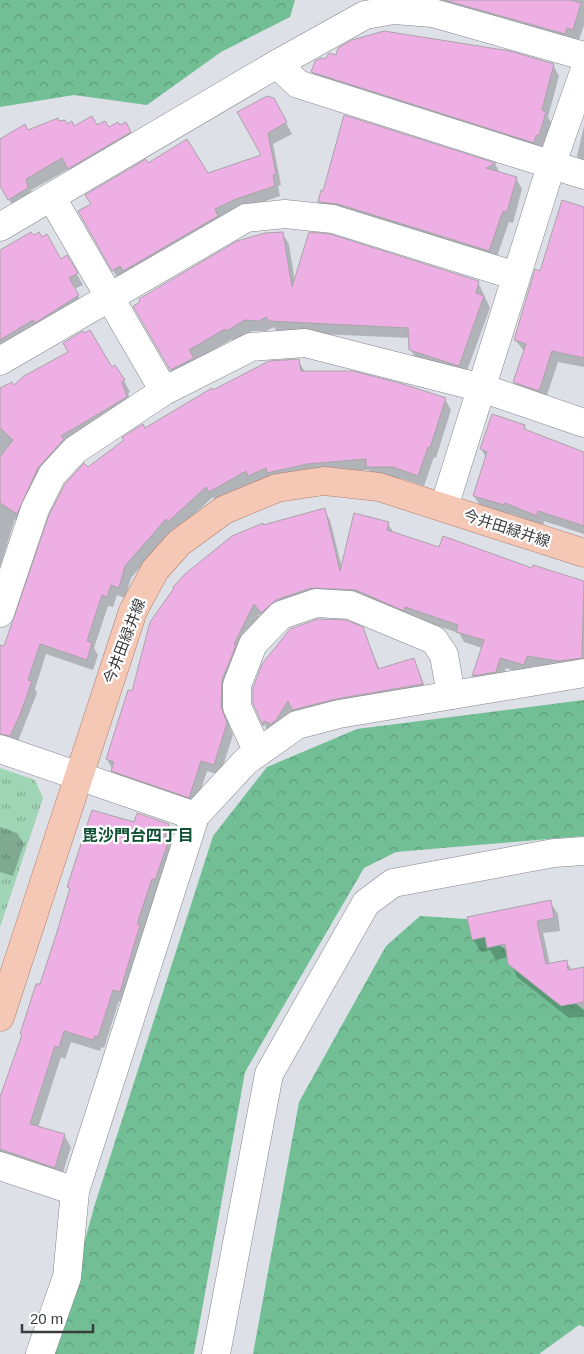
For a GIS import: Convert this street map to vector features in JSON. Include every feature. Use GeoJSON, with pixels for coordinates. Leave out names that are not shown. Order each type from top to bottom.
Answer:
{"type":"FeatureCollection","features":[{"type":"Feature","properties":{"kind":"main road","name":"今井田緑井線"},"geometry":{"type":"LineString","coordinates":[[0,1017],[133,611],[155,570],[179,542],[224,510],[277,488],[324,481],[378,487],[584,553]]}},
{"type":"Feature","properties":{"kind":"street"},"geometry":{"type":"LineString","coordinates":[[0,227],[277,64],[365,15],[394,10],[433,13],[584,56]]}},
{"type":"Feature","properties":{"kind":"street"},"geometry":{"type":"LineString","coordinates":[[277,64],[298,84],[584,175]]}},
{"type":"Feature","properties":{"kind":"street"},"geometry":{"type":"LineString","coordinates":[[444,507],[552,164],[584,72]]}},
{"type":"Feature","properties":{"kind":"street"},"geometry":{"type":"LineString","coordinates":[[52,198],[164,391]]}},
{"type":"Feature","properties":{"kind":"street"},"geometry":{"type":"LineString","coordinates":[[0,361],[246,218],[286,214],[333,219],[516,276]]}},
{"type":"Feature","properties":{"kind":"street"},"geometry":{"type":"LineString","coordinates":[[0,613],[35,509],[52,475],[75,450],[164,391],[251,347],[305,343],[482,388],[584,423]]}},
{"type":"Feature","properties":{"kind":"street"},"geometry":{"type":"LineString","coordinates":[[258,752],[236,708],[237,685],[253,644],[258,638],[281,615],[316,603],[350,605],[434,640],[444,656],[451,695]]}},
{"type":"Feature","properties":{"kind":"street"},"geometry":{"type":"LineString","coordinates":[[40,1354],[67,1277],[75,1191],[195,816],[246,761],[297,726],[339,714],[584,673]]}},
{"type":"Feature","properties":{"kind":"street"},"geometry":{"type":"LineString","coordinates":[[0,749],[195,816]]}},
{"type":"Feature","properties":{"kind":"street"},"geometry":{"type":"LineString","coordinates":[[216,1354],[269,1074],[366,903],[393,883],[554,854],[584,852]]}},
{"type":"Feature","properties":{"kind":"street"},"geometry":{"type":"LineString","coordinates":[[0,1166],[75,1191]]}},
{"type":"Feature","properties":{"kind":"green space"},"geometry":{"type":"Polygon","coordinates":[[[0,0],[295,0],[290,17],[221,52],[147,105],[74,95],[0,107],[0,0]]]}},
{"type":"Feature","properties":{"kind":"green space"},"geometry":{"type":"Polygon","coordinates":[[[584,700],[584,836],[396,852],[364,868],[245,1072],[194,1354],[53,1354],[95,1204],[213,836],[267,767],[357,729],[584,700]]]}},
{"type":"Feature","properties":{"kind":"green space"},"geometry":{"type":"Polygon","coordinates":[[[0,768],[35,780],[43,798],[0,927],[0,768]]]}},
{"type":"Feature","properties":{"kind":"green space"},"geometry":{"type":"Polygon","coordinates":[[[420,916],[466,919],[584,1010],[584,1327],[579,1325],[539,1354],[253,1354],[299,1102],[386,946],[420,916]]]}},
{"type":"Feature","properties":{"kind":"building"},"geometry":{"type":"Polygon","coordinates":[[[444,0],[570,0],[581,3],[573,30],[567,28],[565,34],[444,0]]]}},
{"type":"Feature","properties":{"kind":"building"},"geometry":{"type":"Polygon","coordinates":[[[384,31],[510,51],[554,64],[542,110],[546,112],[539,136],[536,135],[534,143],[311,72],[315,61],[321,58],[325,59],[329,53],[336,55],[338,48],[352,40],[384,31]]]}},
{"type":"Feature","properties":{"kind":"building"},"geometry":{"type":"Polygon","coordinates":[[[267,96],[274,98],[287,122],[268,133],[276,174],[273,175],[275,186],[236,199],[215,209],[218,216],[123,271],[120,266],[112,271],[78,211],[91,204],[85,195],[146,159],[148,163],[187,139],[208,173],[261,155],[237,112],[267,96]]]}},
{"type":"Feature","properties":{"kind":"building"},"geometry":{"type":"Polygon","coordinates":[[[344,115],[496,163],[486,168],[517,177],[507,212],[503,211],[489,251],[338,204],[318,202],[321,190],[323,191],[344,115]]]}},
{"type":"Feature","properties":{"kind":"building"},"geometry":{"type":"Polygon","coordinates":[[[92,116],[97,125],[105,121],[109,127],[118,122],[120,125],[126,122],[131,132],[68,169],[62,158],[26,179],[28,188],[8,200],[0,186],[0,139],[25,124],[28,130],[58,118],[59,121],[65,120],[67,124],[72,121],[74,126],[92,116]]]}},
{"type":"Feature","properties":{"kind":"building"},"geometry":{"type":"Polygon","coordinates":[[[562,200],[584,207],[584,358],[552,351],[539,391],[513,382],[526,344],[514,340],[535,269],[540,271],[562,200]]]}},
{"type":"Feature","properties":{"kind":"building"},"geometry":{"type":"Polygon","coordinates":[[[31,232],[34,235],[39,232],[42,237],[47,234],[61,259],[67,255],[78,273],[69,278],[79,295],[35,323],[33,320],[0,340],[0,250],[31,232]]]}},
{"type":"Feature","properties":{"kind":"building"},"geometry":{"type":"Polygon","coordinates":[[[283,232],[292,287],[309,232],[330,234],[479,281],[476,293],[484,296],[459,366],[409,350],[408,328],[269,321],[266,317],[259,321],[245,320],[226,331],[225,329],[189,350],[194,358],[170,370],[133,306],[140,302],[139,299],[237,241],[265,233],[283,232]]]}},
{"type":"Feature","properties":{"kind":"building"},"geometry":{"type":"Polygon","coordinates":[[[90,330],[112,367],[115,365],[125,380],[122,382],[127,397],[61,436],[64,439],[38,468],[17,514],[0,503],[0,457],[13,440],[0,428],[0,388],[12,382],[14,385],[24,376],[68,352],[63,343],[83,331],[84,333],[90,330]]]}},
{"type":"Feature","properties":{"kind":"building"},"geometry":{"type":"Polygon","coordinates":[[[299,359],[301,371],[353,371],[446,398],[430,448],[428,447],[418,476],[393,467],[366,467],[366,459],[307,464],[267,473],[266,468],[248,476],[246,471],[209,492],[206,487],[168,522],[166,519],[125,566],[119,588],[111,585],[107,597],[102,595],[87,641],[92,643],[87,660],[40,644],[28,680],[32,681],[19,717],[10,736],[0,734],[0,645],[4,646],[49,515],[65,484],[84,463],[88,467],[124,440],[122,437],[143,424],[145,428],[212,388],[213,390],[269,361],[299,359]]]}},
{"type":"Feature","properties":{"kind":"building"},"geometry":{"type":"Polygon","coordinates":[[[492,414],[525,425],[524,429],[584,452],[584,526],[538,511],[537,516],[505,503],[504,505],[473,496],[487,452],[480,449],[492,414]]]}},
{"type":"Feature","properties":{"kind":"building"},"geometry":{"type":"Polygon","coordinates":[[[325,508],[340,571],[354,513],[389,522],[387,530],[439,547],[443,536],[532,568],[533,565],[584,581],[582,658],[558,661],[527,656],[524,665],[500,658],[496,672],[472,676],[484,640],[456,632],[458,625],[405,607],[404,611],[356,590],[311,588],[276,600],[261,613],[254,604],[234,644],[236,645],[222,680],[221,707],[227,723],[214,765],[201,761],[189,798],[111,771],[114,762],[106,759],[128,690],[132,691],[150,622],[173,587],[185,574],[232,536],[263,523],[263,525],[325,508]]]}},
{"type":"Feature","properties":{"kind":"building"},"geometry":{"type":"Polygon","coordinates":[[[318,619],[346,620],[363,627],[378,669],[414,658],[423,684],[336,699],[292,710],[288,701],[276,720],[271,724],[264,721],[263,726],[253,704],[253,688],[262,664],[290,629],[318,619]]]}},
{"type":"Feature","properties":{"kind":"building"},"geometry":{"type":"Polygon","coordinates":[[[92,810],[134,822],[137,813],[169,824],[164,839],[169,840],[155,880],[152,879],[137,924],[140,925],[120,992],[113,990],[98,1037],[95,1036],[93,1040],[64,1031],[59,1048],[55,1046],[30,1124],[65,1134],[55,1168],[0,1149],[0,1097],[22,1035],[20,1034],[36,984],[40,984],[57,932],[70,888],[67,887],[92,810]]]}},
{"type":"Feature","properties":{"kind":"building"},"geometry":{"type":"Polygon","coordinates":[[[551,900],[554,918],[537,921],[546,964],[567,960],[568,970],[584,967],[584,1002],[561,1006],[508,964],[505,944],[487,948],[485,937],[472,940],[467,917],[551,900]]]}},
{"type":"Feature","properties":{"kind":"district","name":"毘沙門台四丁目"},"geometry":{"type":"Point","coordinates":[138,835]}}]}
